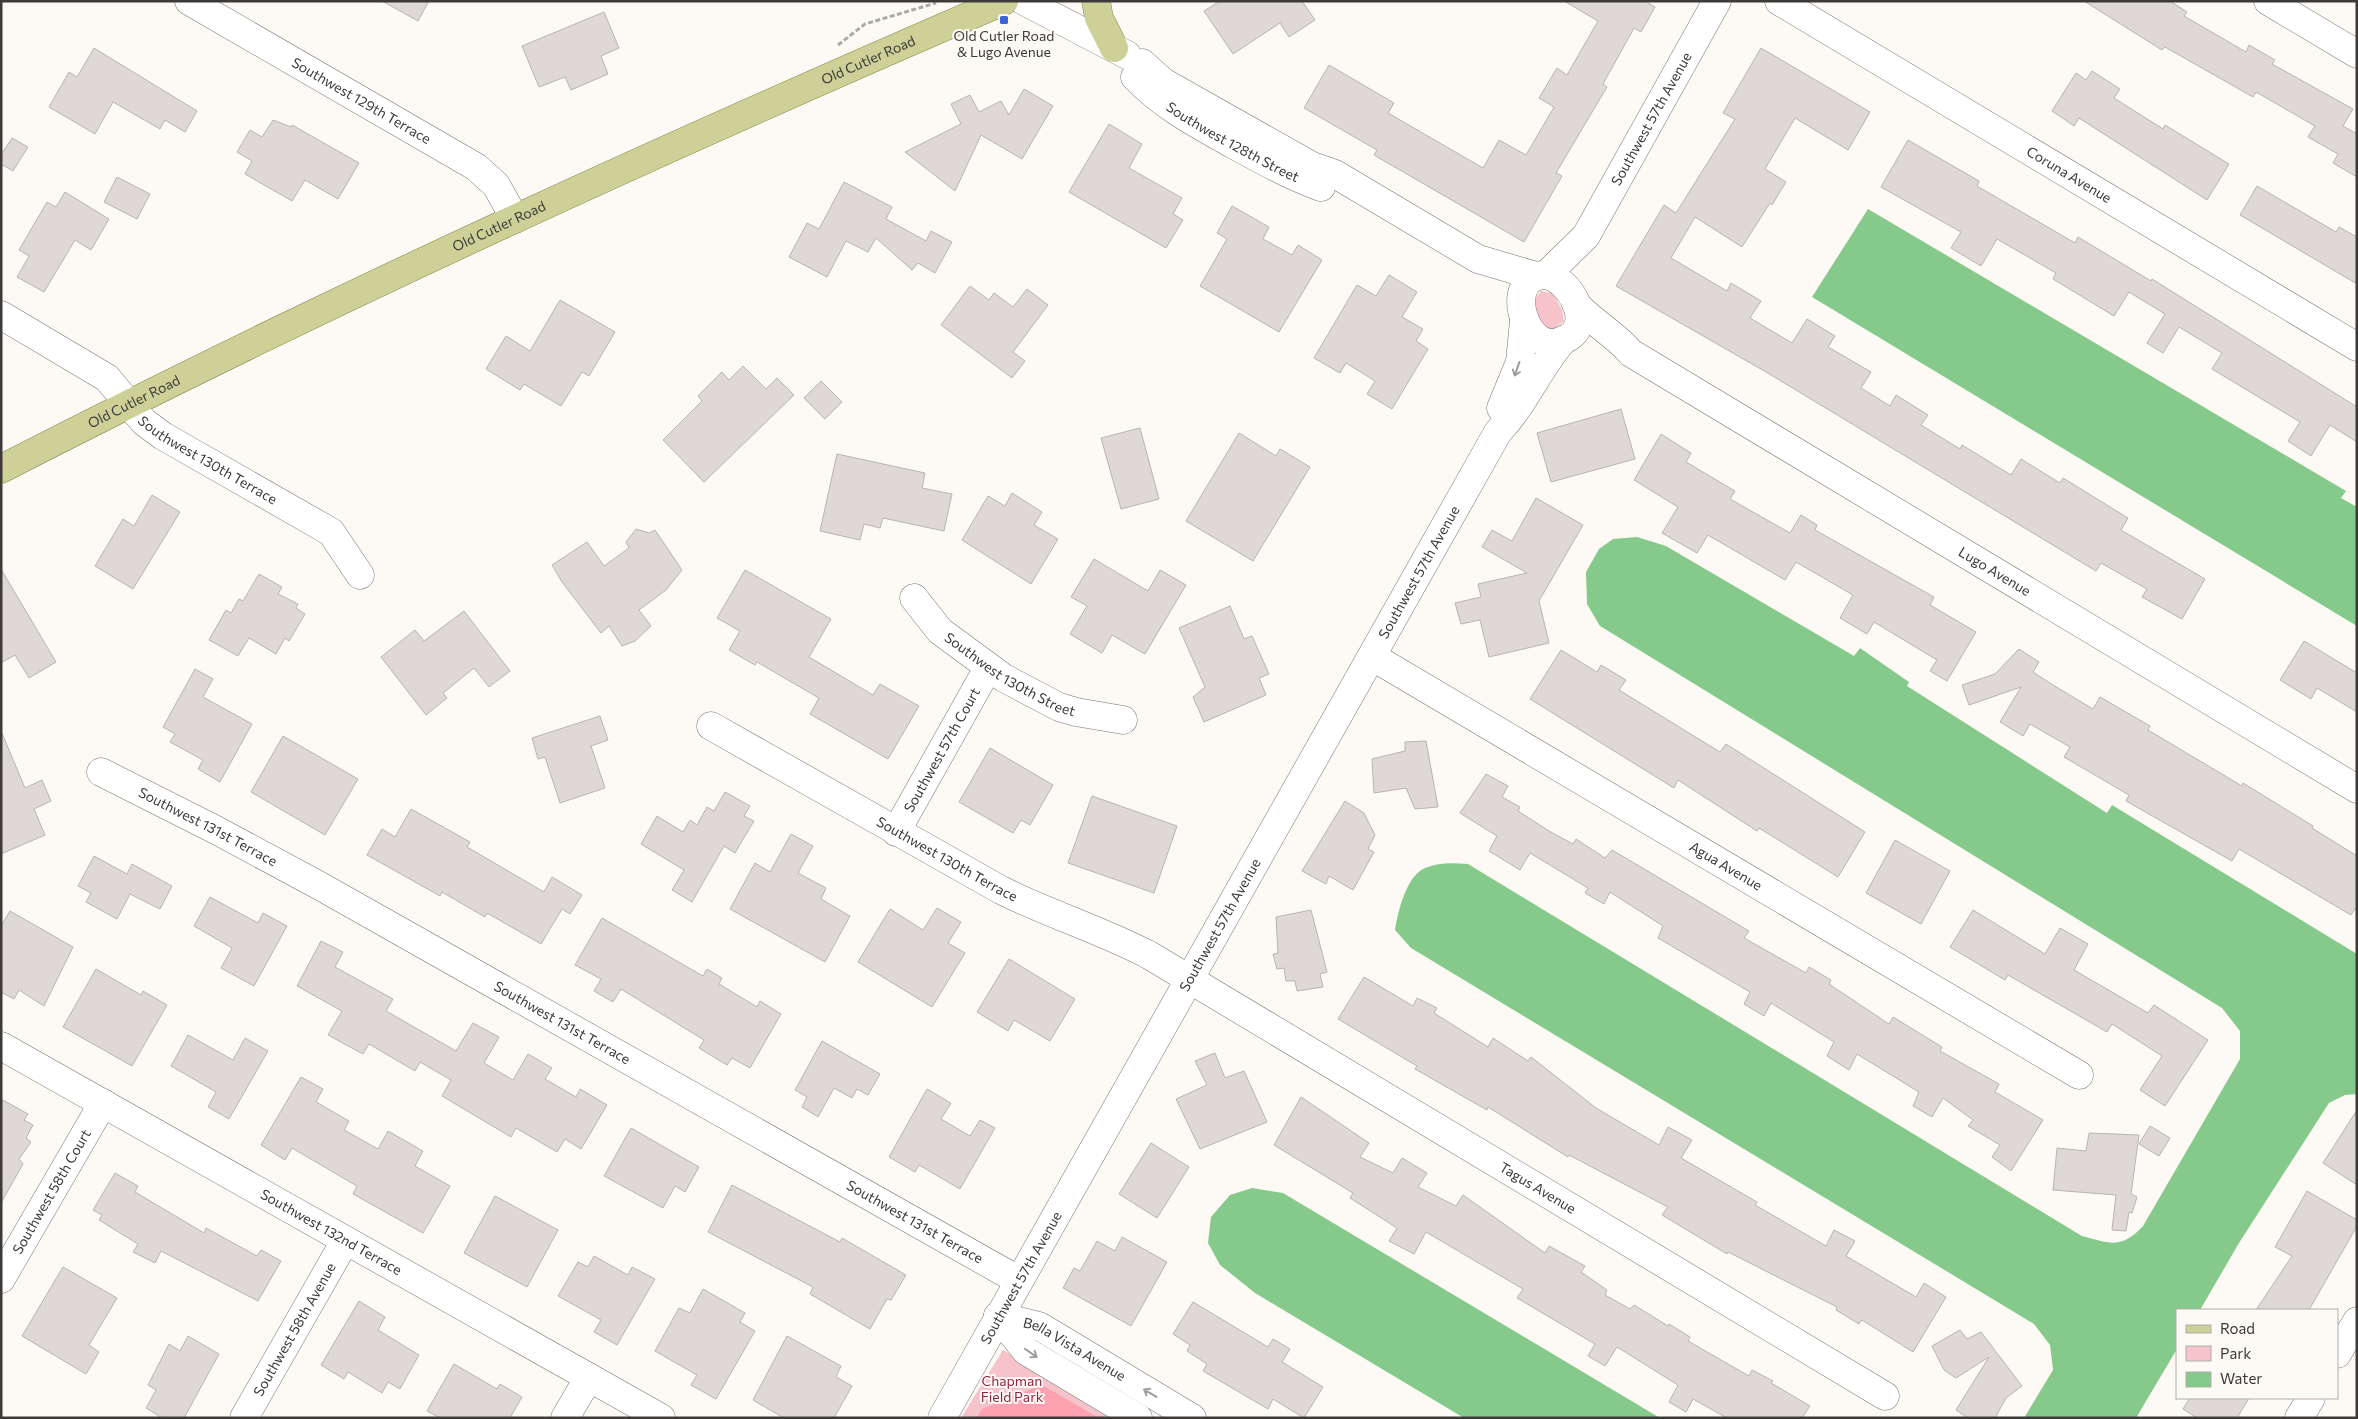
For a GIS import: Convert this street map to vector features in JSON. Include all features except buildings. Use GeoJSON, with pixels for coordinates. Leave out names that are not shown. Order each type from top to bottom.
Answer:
{"type":"FeatureCollection","features":[{"type":"Feature","properties":{"kind":"main road","name":"Old Cutler Road"},"geometry":{"type":"LineString","coordinates":[[1,469],[128,403],[515,219],[1004,1]]}},
{"type":"Feature","properties":{"kind":"main road"},"geometry":{"type":"LineString","coordinates":[[1096,1],[1099,18],[1127,55]]}},
{"type":"Feature","properties":{"kind":"street","name":"Southwest 129th Terrace"},"geometry":{"type":"LineString","coordinates":[[189,1],[476,167],[496,185],[515,219]]}},
{"type":"Feature","properties":{"kind":"street"},"geometry":{"type":"LineString","coordinates":[[1024,1],[1127,55],[1170,71],[1253,117],[1315,153],[1335,174],[1478,259],[1541,275],[1564,283],[1589,318],[1622,342],[1631,353]]}},
{"type":"Feature","properties":{"kind":"street","name":"Southwest 57th Avenue"},"geometry":{"type":"LineString","coordinates":[[1541,275],[1586,236],[1718,1]]}},
{"type":"Feature","properties":{"kind":"street","name":"Coruna Avenue"},"geometry":{"type":"LineString","coordinates":[[1779,1],[2357,347]]}},
{"type":"Feature","properties":{"kind":"street"},"geometry":{"type":"LineString","coordinates":[[2268,1],[2357,54]]}},
{"type":"Feature","properties":{"kind":"street","name":"Southwest 128th Street"},"geometry":{"type":"LineString","coordinates":[[1127,55],[1134,76],[1157,100],[1175,112],[1289,174],[1340,192],[1364,191]]}},
{"type":"Feature","properties":{"kind":"street","name":"Southwest 57th Avenue"},"geometry":{"type":"LineString","coordinates":[[1574,298],[1586,236]]}},
{"type":"Feature","properties":{"kind":"street"},"geometry":{"type":"LineString","coordinates":[[1478,259],[1523,315],[1529,330],[1541,339],[1549,342],[1566,339],[1631,353]]}},
{"type":"Feature","properties":{"kind":"street"},"geometry":{"type":"LineString","coordinates":[[1523,315],[1524,288],[1541,275]]}},
{"type":"Feature","properties":{"kind":"street"},"geometry":{"type":"LineString","coordinates":[[1566,339],[1577,326],[1574,298]]}},
{"type":"Feature","properties":{"kind":"street","name":"Southwest 130th Terrace"},"geometry":{"type":"LineString","coordinates":[[1,315],[94,368],[107,378],[144,422],[163,436],[331,532],[360,575]]}},
{"type":"Feature","properties":{"kind":"street","name":"Southwest 57th Avenue"},"geometry":{"type":"LineString","coordinates":[[1498,432],[1501,408],[1520,362],[1523,315]]}},
{"type":"Feature","properties":{"kind":"street","name":"Southwest 57th Avenue"},"geometry":{"type":"LineString","coordinates":[[942,1418],[1018,1280],[1373,657],[1498,432],[1516,414],[1544,364],[1566,339]]}},
{"type":"Feature","properties":{"kind":"street","name":"Lugo Avenue"},"geometry":{"type":"LineString","coordinates":[[1631,353],[2357,789]]}},
{"type":"Feature","properties":{"kind":"street","name":"Southwest 130th Street"},"geometry":{"type":"LineString","coordinates":[[914,598],[940,631],[988,668],[1059,707],[1076,712],[1123,720]]}},
{"type":"Feature","properties":{"kind":"street","name":"Agua Avenue"},"geometry":{"type":"LineString","coordinates":[[1373,657],[2079,1074]]}},
{"type":"Feature","properties":{"kind":"street","name":"Southwest 57th Court"},"geometry":{"type":"LineString","coordinates":[[896,832],[988,668]]}},
{"type":"Feature","properties":{"kind":"street","name":"Southwest 130th Terrace"},"geometry":{"type":"LineString","coordinates":[[711,726],[896,832],[1023,901],[1106,934],[1149,956],[1189,980]]}},
{"type":"Feature","properties":{"kind":"street","name":"Southwest 131st Terrace"},"geometry":{"type":"LineString","coordinates":[[102,772],[312,881],[1018,1280]]}},
{"type":"Feature","properties":{"kind":"street","name":"Tagus Avenue"},"geometry":{"type":"LineString","coordinates":[[1189,980],[1885,1396]]}},
{"type":"Feature","properties":{"kind":"street","name":"Southwest 132nd Terrace"},"geometry":{"type":"LineString","coordinates":[[1,1046],[661,1418]]}},
{"type":"Feature","properties":{"kind":"street","name":"Southwest 58th Court"},"geometry":{"type":"LineString","coordinates":[[1,1279],[103,1103]]}},
{"type":"Feature","properties":{"kind":"street","name":"Southwest 58th Avenue"},"geometry":{"type":"LineString","coordinates":[[244,1418],[345,1241]]}},
{"type":"Feature","properties":{"kind":"street","name":"Bella Vista Avenue"},"geometry":{"type":"LineString","coordinates":[[998,1316],[1026,1350],[1138,1418]]}},
{"type":"Feature","properties":{"kind":"street","name":"Bella Vista Avenue"},"geometry":{"type":"LineString","coordinates":[[998,1316],[1039,1326],[1192,1418]]}},
{"type":"Feature","properties":{"kind":"street"},"geometry":{"type":"LineString","coordinates":[[2338,1352],[2357,1321]]}},
{"type":"Feature","properties":{"kind":"street"},"geometry":{"type":"LineString","coordinates":[[565,1418],[589,1377]]}},
{"type":"Feature","properties":{"kind":"street"},"geometry":{"type":"LineString","coordinates":[[2299,1418],[2310,1399]]}},
{"type":"Feature","properties":{"kind":"green space"},"geometry":{"type":"Polygon","coordinates":[[[1541,291],[1553,293],[1562,310],[1564,321],[1553,330],[1541,322],[1537,314],[1534,300],[1541,291]]]}},
{"type":"Feature","properties":{"kind":"green space","name":"Chapman Field Park"},"geometry":{"type":"Polygon","coordinates":[[[1003,1350],[1116,1418],[961,1418],[1003,1350]]]}},
{"type":"Feature","properties":{"kind":"shaded area"},"geometry":{"type":"Polygon","coordinates":[[[1042,1385],[1099,1418],[977,1418],[982,1409],[1042,1385]]]}},
{"type":"Feature","properties":{"kind":"water"},"geometry":{"type":"Polygon","coordinates":[[[1868,209],[2346,491],[2341,498],[2357,507],[2357,626],[1812,297],[1868,209]]]}},
{"type":"Feature","properties":{"kind":"water"},"geometry":{"type":"Polygon","coordinates":[[[1637,537],[1666,546],[1854,656],[1860,648],[1909,682],[1907,686],[2107,813],[2112,805],[2357,954],[2357,1094],[2345,1095],[2329,1103],[2239,1243],[2201,1309],[2176,1309],[2176,1351],[2136,1418],[2024,1418],[2053,1370],[2050,1345],[2034,1324],[1411,948],[1395,930],[1404,895],[1418,872],[1441,864],[1468,864],[2082,1236],[2107,1242],[2121,1242],[2128,1239],[2143,1226],[2240,1059],[2240,1031],[2222,1008],[1600,626],[1587,604],[1586,572],[1599,549],[1613,539],[1637,537]]]}},
{"type":"Feature","properties":{"kind":"water"},"geometry":{"type":"Polygon","coordinates":[[[1252,1188],[1283,1193],[1660,1418],[1464,1418],[1255,1293],[1220,1265],[1208,1243],[1211,1217],[1230,1195],[1252,1188]]]}},
{"type":"Feature","properties":{"kind":"place","name":"Old Cutler Road & Lugo Avenue"},"geometry":{"type":"Point","coordinates":[1004,20]}}]}
